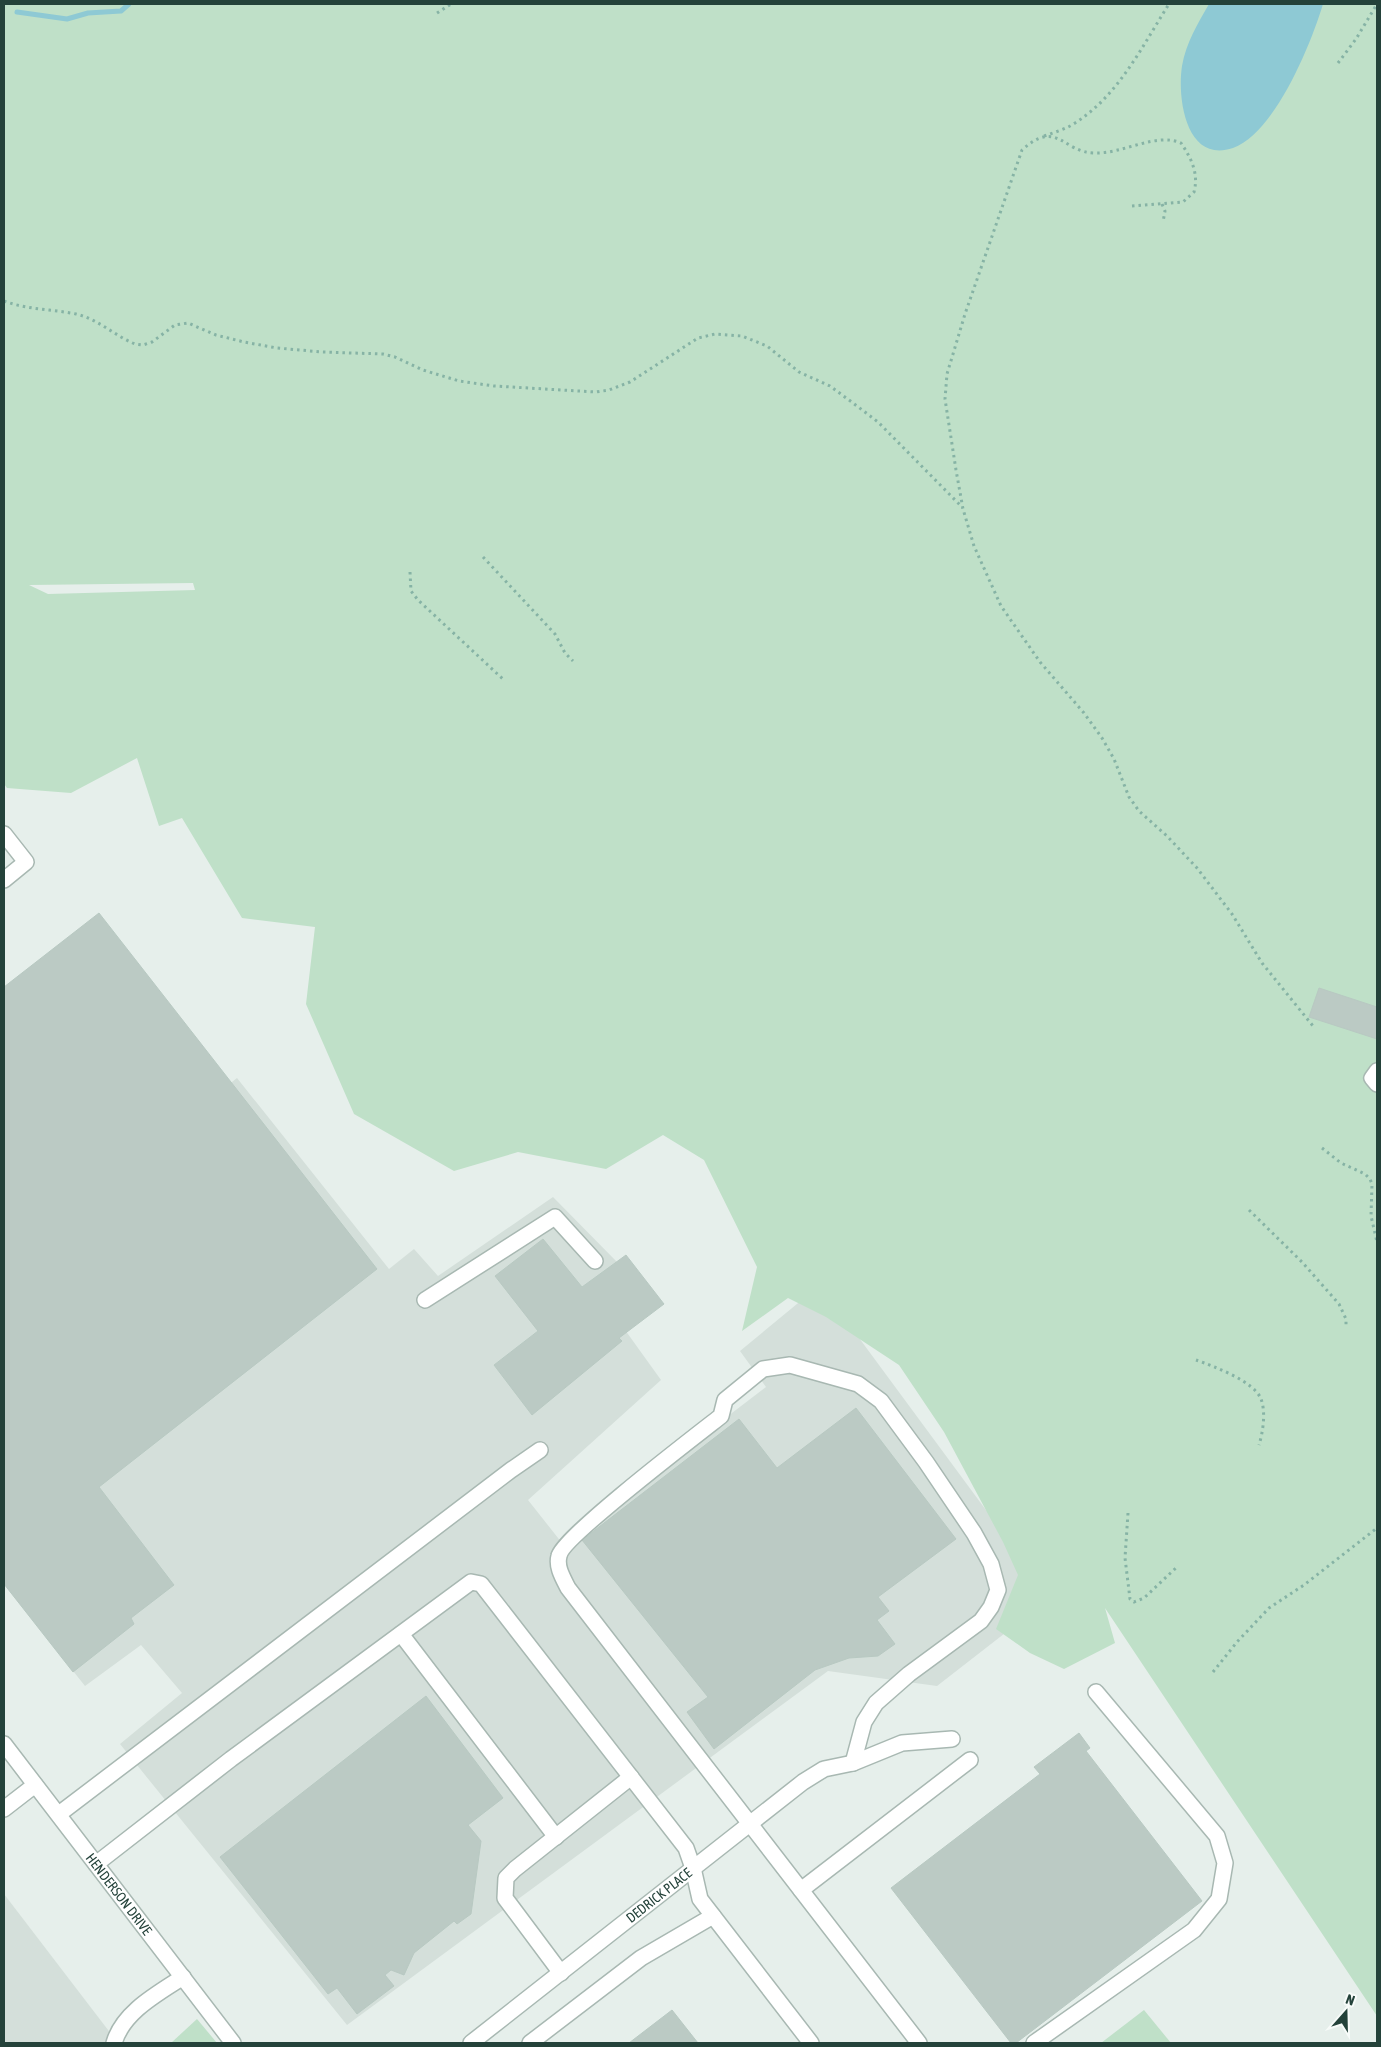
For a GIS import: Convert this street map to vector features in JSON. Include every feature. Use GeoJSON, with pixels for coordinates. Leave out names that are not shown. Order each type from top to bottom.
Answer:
{"type":"FeatureCollection","features":[{"type":"Feature","properties":{"kind":"street"},"geometry":{"type":"LineString","coordinates":[[4,834],[26,862],[4,880]]}},
{"type":"Feature","properties":{"kind":"street"},"geometry":{"type":"LineString","coordinates":[[1377,1071],[1372,1078],[1377,1084]]}},
{"type":"Feature","properties":{"kind":"street"},"geometry":{"type":"LineString","coordinates":[[425,1300],[555,1218],[596,1261]]}},
{"type":"Feature","properties":{"kind":"street"},"geometry":{"type":"LineString","coordinates":[[853,1763],[864,1722],[876,1703],[909,1674],[981,1621],[991,1607],[998,1590],[990,1564],[974,1533],[880,1401],[858,1384],[790,1365],[763,1369],[725,1400],[721,1416],[627,1491],[570,1540],[559,1554],[558,1566],[568,1588],[919,2043]]}},
{"type":"Feature","properties":{"kind":"street"},"geometry":{"type":"LineString","coordinates":[[58,1814],[503,1476],[540,1450]]}},
{"type":"Feature","properties":{"kind":"street"},"geometry":{"type":"LineString","coordinates":[[96,1864],[231,1759],[471,1582],[481,1584],[686,1848],[700,1899],[811,2043]]}},
{"type":"Feature","properties":{"kind":"street"},"geometry":{"type":"LineString","coordinates":[[401,1634],[556,1837]]}},
{"type":"Feature","properties":{"kind":"street"},"geometry":{"type":"LineString","coordinates":[[1034,2043],[1194,1930],[1219,1899],[1225,1863],[1217,1836],[1096,1692]]}},
{"type":"Feature","properties":{"kind":"street","name":"DEDRICK PLACE"},"geometry":{"type":"LineString","coordinates":[[471,2043],[803,1782],[824,1769],[853,1763],[902,1743],[952,1739]]}},
{"type":"Feature","properties":{"kind":"street","name":"HENDERSON DRIVE"},"geometry":{"type":"LineString","coordinates":[[4,1744],[233,2043]]}},
{"type":"Feature","properties":{"kind":"street"},"geometry":{"type":"LineString","coordinates":[[802,1890],[970,1760]]}},
{"type":"Feature","properties":{"kind":"street"},"geometry":{"type":"LineString","coordinates":[[561,1973],[505,1898],[506,1878],[631,1777]]}},
{"type":"Feature","properties":{"kind":"street"},"geometry":{"type":"LineString","coordinates":[[4,1809],[35,1784]]}},
{"type":"Feature","properties":{"kind":"street"},"geometry":{"type":"LineString","coordinates":[[530,2043],[641,1958],[713,1916]]}},
{"type":"Feature","properties":{"kind":"street"},"geometry":{"type":"LineString","coordinates":[[114,2043],[117,2033],[128,2018],[149,2000],[183,1978]]}},
{"type":"Feature","properties":{"kind":"path"},"geometry":{"type":"LineString","coordinates":[[437,14],[452,4]]}},
{"type":"Feature","properties":{"kind":"path"},"geometry":{"type":"LineString","coordinates":[[1169,4],[1126,72],[1108,95],[1087,114],[1069,126],[1030,142],[1022,150],[964,314],[947,374],[945,399],[963,509],[986,575],[1001,606],[1040,662],[1084,713],[1102,738],[1114,759],[1129,797],[1145,817],[1167,836],[1197,868],[1232,914],[1262,963],[1313,1026]]}},
{"type":"Feature","properties":{"kind":"path"},"geometry":{"type":"LineString","coordinates":[[1338,63],[1356,39],[1377,4]]}},
{"type":"Feature","properties":{"kind":"path"},"geometry":{"type":"LineString","coordinates":[[1042,137],[1052,136],[1087,153],[1118,151],[1168,138],[1181,142],[1193,162],[1196,179],[1194,192],[1183,202],[1132,206]]}},
{"type":"Feature","properties":{"kind":"path"},"geometry":{"type":"LineString","coordinates":[[1162,204],[1165,211],[1163,222]]}},
{"type":"Feature","properties":{"kind":"path"},"geometry":{"type":"LineString","coordinates":[[4,301],[26,308],[77,314],[88,318],[120,338],[135,344],[143,345],[152,342],[175,325],[188,323],[216,335],[278,348],[383,354],[395,357],[423,370],[459,380],[494,386],[596,392],[609,390],[640,377],[698,338],[715,334],[742,336],[767,346],[799,372],[830,386],[853,402],[884,429],[963,509]]}},
{"type":"Feature","properties":{"kind":"path"},"geometry":{"type":"LineString","coordinates":[[483,557],[555,634],[561,647],[572,661]]}},
{"type":"Feature","properties":{"kind":"path"},"geometry":{"type":"LineString","coordinates":[[410,572],[412,591],[418,600],[506,681]]}},
{"type":"Feature","properties":{"kind":"path"},"geometry":{"type":"LineString","coordinates":[[1322,1148],[1341,1163],[1365,1174],[1370,1179],[1372,1184],[1371,1216],[1377,1242]]}},
{"type":"Feature","properties":{"kind":"path"},"geometry":{"type":"LineString","coordinates":[[1249,1210],[1302,1262],[1340,1304],[1346,1319],[1346,1327]]}},
{"type":"Feature","properties":{"kind":"path"},"geometry":{"type":"LineString","coordinates":[[1196,1360],[1235,1377],[1252,1388],[1261,1398],[1263,1421],[1259,1445]]}},
{"type":"Feature","properties":{"kind":"path"},"geometry":{"type":"LineString","coordinates":[[1128,1513],[1125,1558],[1127,1589],[1130,1599],[1134,1602],[1144,1598],[1178,1566]]}},
{"type":"Feature","properties":{"kind":"path"},"geometry":{"type":"LineString","coordinates":[[1213,1672],[1236,1642],[1268,1608],[1304,1585],[1377,1528]]}},
{"type":"Feature","properties":{"kind":"shaded area"},"geometry":{"type":"Polygon","coordinates":[[[237,1078],[389,1269],[414,1249],[438,1276],[553,1197],[617,1262],[592,1284],[661,1380],[528,1500],[562,1543],[766,1387],[740,1351],[820,1285],[1025,1563],[1031,1613],[937,1686],[828,1671],[347,2025],[120,1744],[182,1693],[141,1645],[85,1686],[4,1584],[4,1262],[237,1078]]]}},
{"type":"Feature","properties":{"kind":"shaded area"},"geometry":{"type":"Polygon","coordinates":[[[4,1894],[118,2043],[4,2043],[4,1894]]]}},
{"type":"Feature","properties":{"kind":"green space"},"geometry":{"type":"Polygon","coordinates":[[[4,4],[1377,4],[1377,2016],[1105,1608],[1115,1643],[1064,1669],[1030,1653],[996,1629],[1018,1575],[1003,1542],[944,1432],[899,1365],[826,1317],[788,1298],[742,1331],[757,1267],[704,1160],[663,1135],[606,1169],[518,1152],[454,1171],[354,1114],[306,1004],[315,927],[242,918],[182,818],[159,826],[137,758],[71,793],[7,788],[4,784],[4,4]],[[193,583],[29,585],[48,594],[195,590],[193,583]]]}},
{"type":"Feature","properties":{"kind":"green space"},"geometry":{"type":"Polygon","coordinates":[[[1144,2010],[1171,2043],[1101,2043],[1144,2010]]]}},
{"type":"Feature","properties":{"kind":"green space"},"geometry":{"type":"Polygon","coordinates":[[[197,2019],[217,2043],[171,2043],[197,2019]]]}},
{"type":"Feature","properties":{"kind":"water"},"geometry":{"type":"Polygon","coordinates":[[[1209,4],[1323,4],[1310,41],[1277,106],[1263,125],[1248,139],[1233,148],[1217,150],[1204,146],[1195,138],[1188,125],[1181,95],[1182,66],[1186,49],[1209,4]]]}},
{"type":"Feature","properties":{"kind":"building"},"geometry":{"type":"Polygon","coordinates":[[[99,913],[377,1269],[99,1487],[174,1585],[131,1618],[134,1624],[73,1672],[4,1584],[4,987],[99,913]]]}},
{"type":"Feature","properties":{"kind":"building"},"geometry":{"type":"Polygon","coordinates":[[[1319,988],[1377,1007],[1377,1039],[1309,1017],[1319,988]]]}},
{"type":"Feature","properties":{"kind":"building"},"geometry":{"type":"Polygon","coordinates":[[[543,1239],[582,1287],[626,1255],[664,1304],[619,1338],[622,1341],[532,1415],[494,1365],[538,1331],[495,1276],[543,1239]]]}},
{"type":"Feature","properties":{"kind":"building"},"geometry":{"type":"Polygon","coordinates":[[[856,1408],[956,1539],[878,1597],[889,1611],[877,1620],[895,1644],[878,1656],[849,1658],[815,1670],[714,1749],[687,1712],[708,1697],[582,1540],[739,1419],[777,1468],[856,1408]]]}},
{"type":"Feature","properties":{"kind":"building"},"geometry":{"type":"Polygon","coordinates":[[[426,1696],[503,1798],[468,1825],[481,1841],[471,1914],[457,1924],[454,1921],[414,1953],[404,1975],[391,1970],[385,1975],[394,1986],[357,2014],[337,1988],[328,1994],[220,1857],[426,1696]]]}},
{"type":"Feature","properties":{"kind":"building"},"geometry":{"type":"Polygon","coordinates":[[[1079,1733],[1090,1748],[1086,1751],[1202,1901],[1016,2043],[1011,2043],[891,1888],[1040,1774],[1034,1767],[1079,1733]]]}},
{"type":"Feature","properties":{"kind":"building"},"geometry":{"type":"Polygon","coordinates":[[[672,2010],[698,2043],[629,2043],[672,2010]]]}},
{"type":"Feature","properties":{"kind":"waterway"},"geometry":{"type":"LineString","coordinates":[[17,12],[67,19],[88,13],[121,11],[129,4]]}}]}
